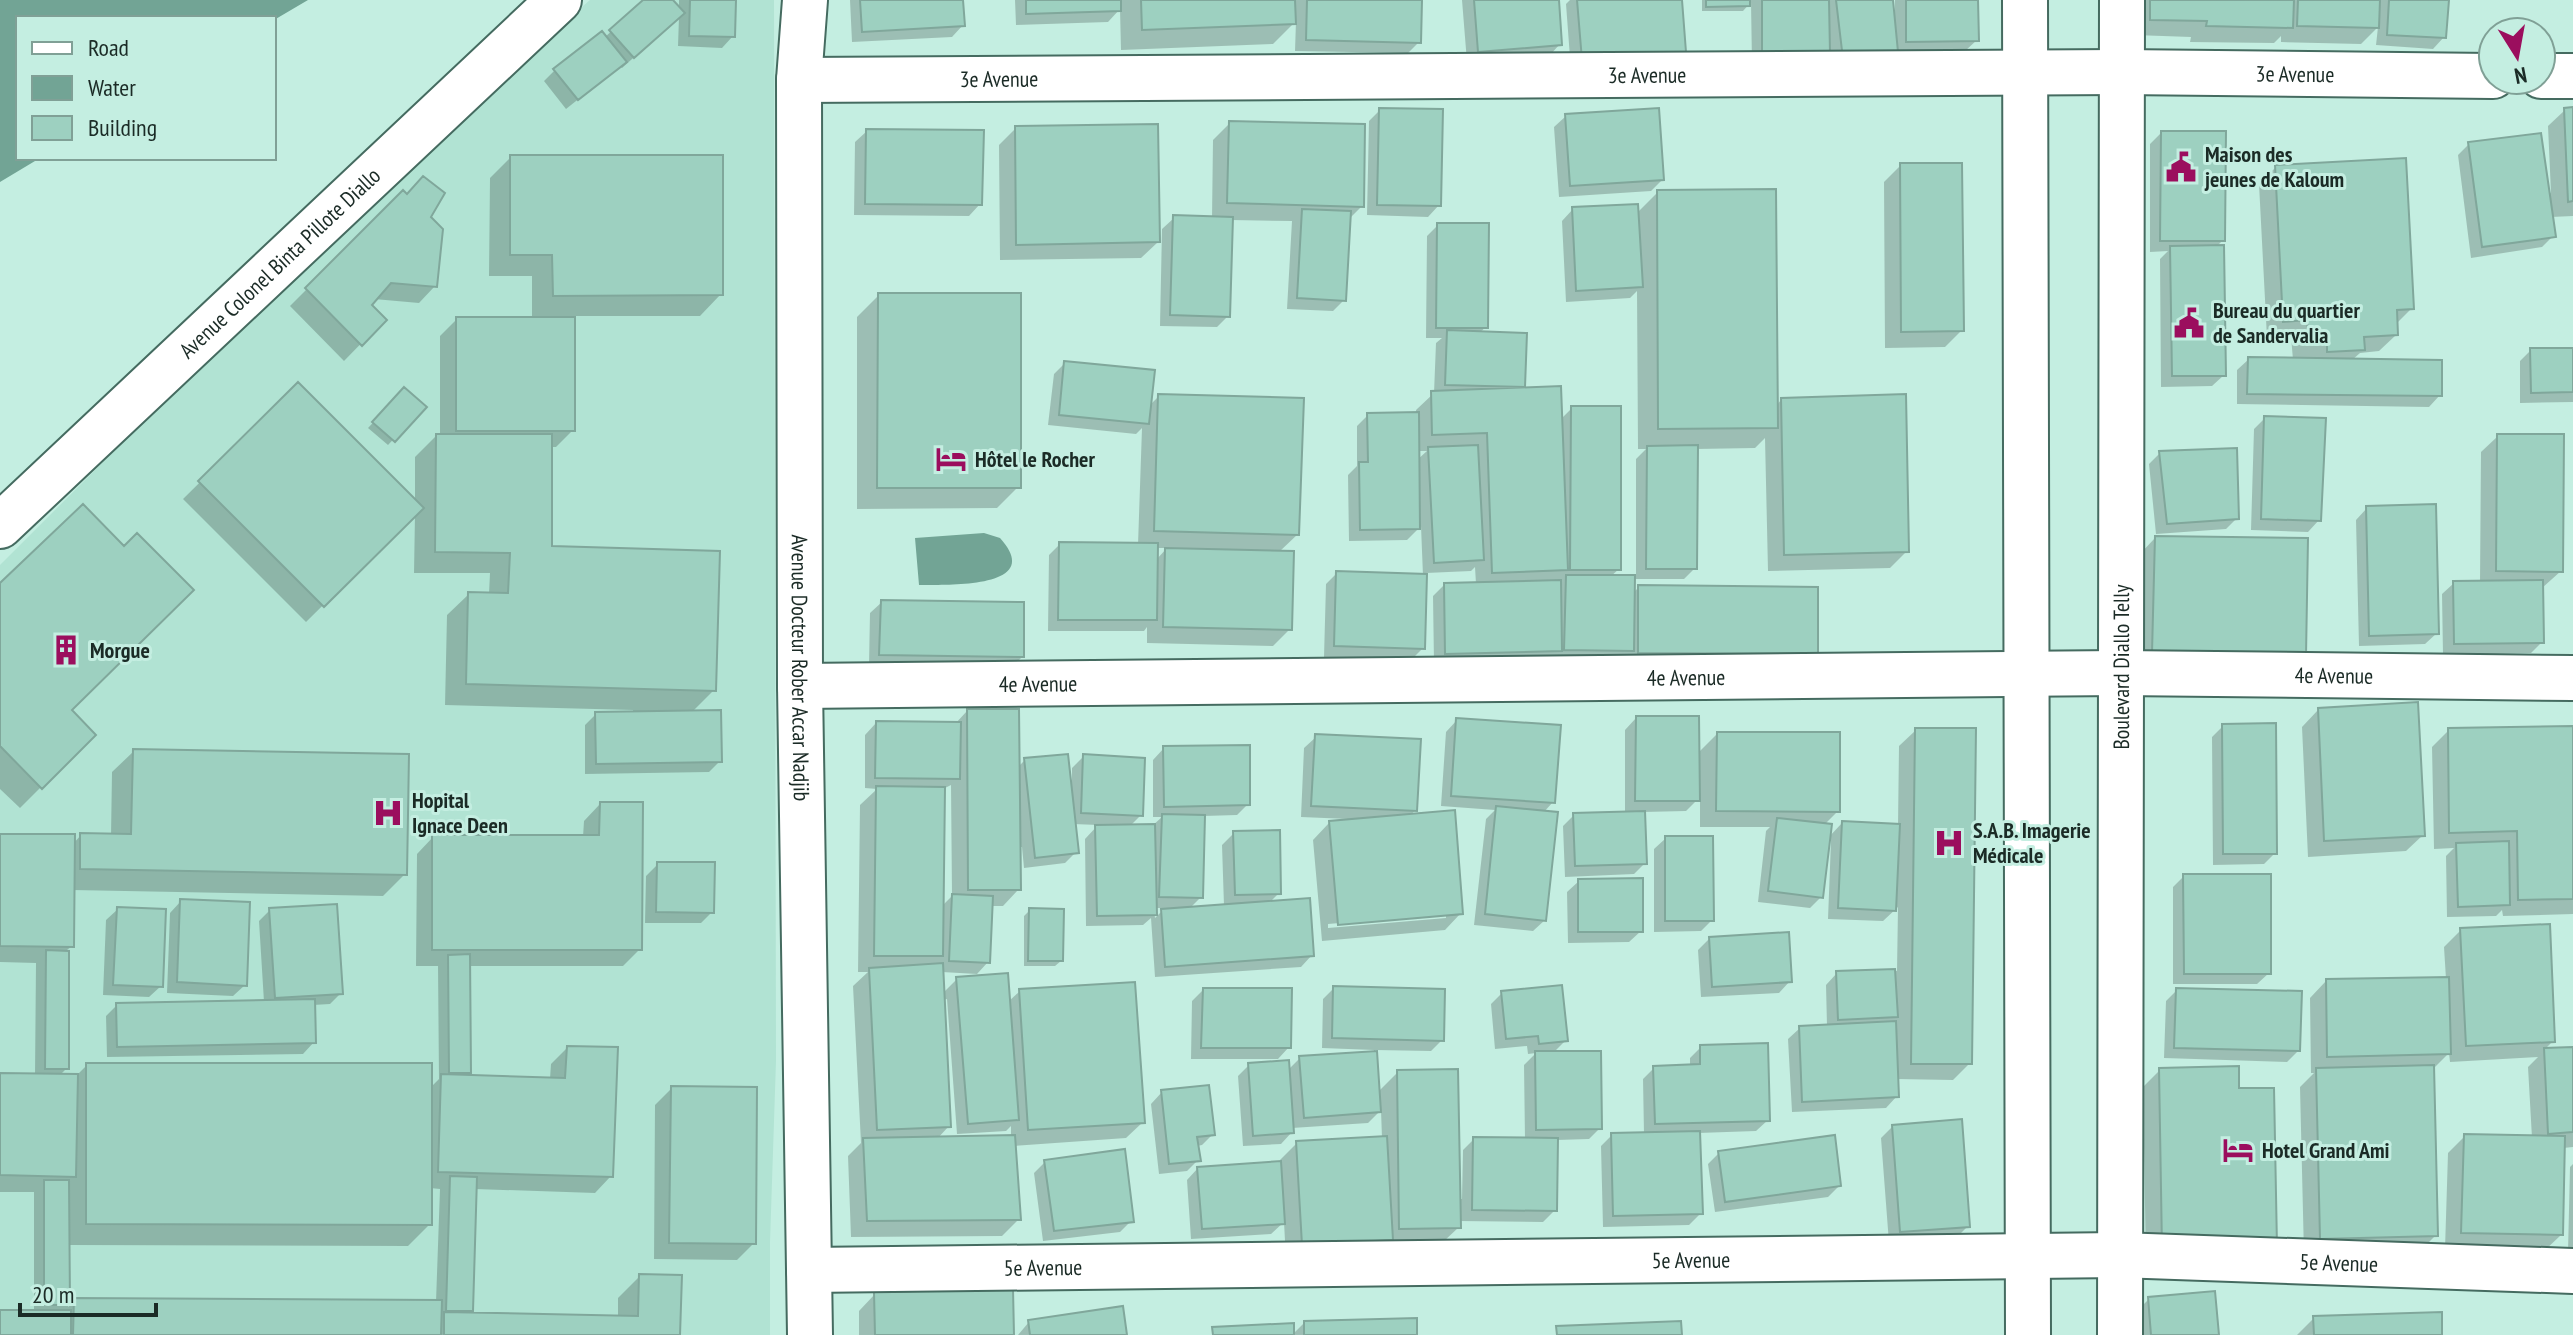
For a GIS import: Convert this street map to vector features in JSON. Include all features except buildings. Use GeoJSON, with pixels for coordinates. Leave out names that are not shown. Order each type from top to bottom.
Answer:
{"type":"FeatureCollection","features":[{"type":"Feature","properties":{"kind":"street","name":"Avenue Colonel Binta Pillote Diallo"},"geometry":{"type":"LineString","coordinates":[[0,526],[559,0]]}},
{"type":"Feature","properties":{"kind":"street","name":"Avenue Docteur Rober Accar Nadjib"},"geometry":{"type":"LineString","coordinates":[[805,0],[799,80],[800,686],[810,1335]]}},
{"type":"Feature","properties":{"kind":"street"},"geometry":{"type":"LineString","coordinates":[[2025,0],[2028,1335]]}},
{"type":"Feature","properties":{"kind":"street","name":"Boulevard Diallo Telly"},"geometry":{"type":"LineString","coordinates":[[2120,1335],[2122,0]]}},
{"type":"Feature","properties":{"kind":"street","name":"3e Avenue"},"geometry":{"type":"LineString","coordinates":[[799,80],[2025,72],[2477,76]]}},
{"type":"Feature","properties":{"kind":"street","name":"4e Avenue"},"geometry":{"type":"LineString","coordinates":[[800,686],[2027,673],[2573,678]]}},
{"type":"Feature","properties":{"kind":"street","name":"5e Avenue"},"geometry":{"type":"LineString","coordinates":[[809,1270],[2119,1255],[2573,1271]]}},
{"type":"Feature","properties":{"kind":"shaded area","name":"Hopital Ignace Deen"},"geometry":{"type":"Polygon","coordinates":[[[590,0],[774,0],[776,1061],[770,1335],[0,1335],[0,565],[396,169],[590,0]]]}},
{"type":"Feature","properties":{"kind":"water"},"geometry":{"type":"Polygon","coordinates":[[[0,0],[308,0],[276,19],[276,16],[16,16],[16,160],[37,160],[0,182],[0,0]]]}},
{"type":"Feature","properties":{"kind":"water"},"geometry":{"type":"Polygon","coordinates":[[[984,533],[1000,538],[1011,555],[1011,567],[1001,575],[986,581],[919,585],[915,538],[984,533]]]}},
{"type":"Feature","properties":{"kind":"place","name":"Maison des jeunes de Kaloum"},"geometry":{"type":"Point","coordinates":[2181,167]}},
{"type":"Feature","properties":{"kind":"place","name":"Bureau du quartier de Sandervalia"},"geometry":{"type":"Point","coordinates":[2189,323]}},
{"type":"Feature","properties":{"kind":"place","name":"Hôtel le Rocher"},"geometry":{"type":"Point","coordinates":[951,459]}},
{"type":"Feature","properties":{"kind":"place","name":"Morgue"},"geometry":{"type":"Point","coordinates":[66,650]}},
{"type":"Feature","properties":{"kind":"place","name":"Hopital Ignace Deen"},"geometry":{"type":"Point","coordinates":[388,813]}},
{"type":"Feature","properties":{"kind":"place","name":"S.A.B. Imagerie Médicale"},"geometry":{"type":"Point","coordinates":[1949,843]}},
{"type":"Feature","properties":{"kind":"place","name":"Hotel Grand Ami"},"geometry":{"type":"Point","coordinates":[2238,1150]}}]}
